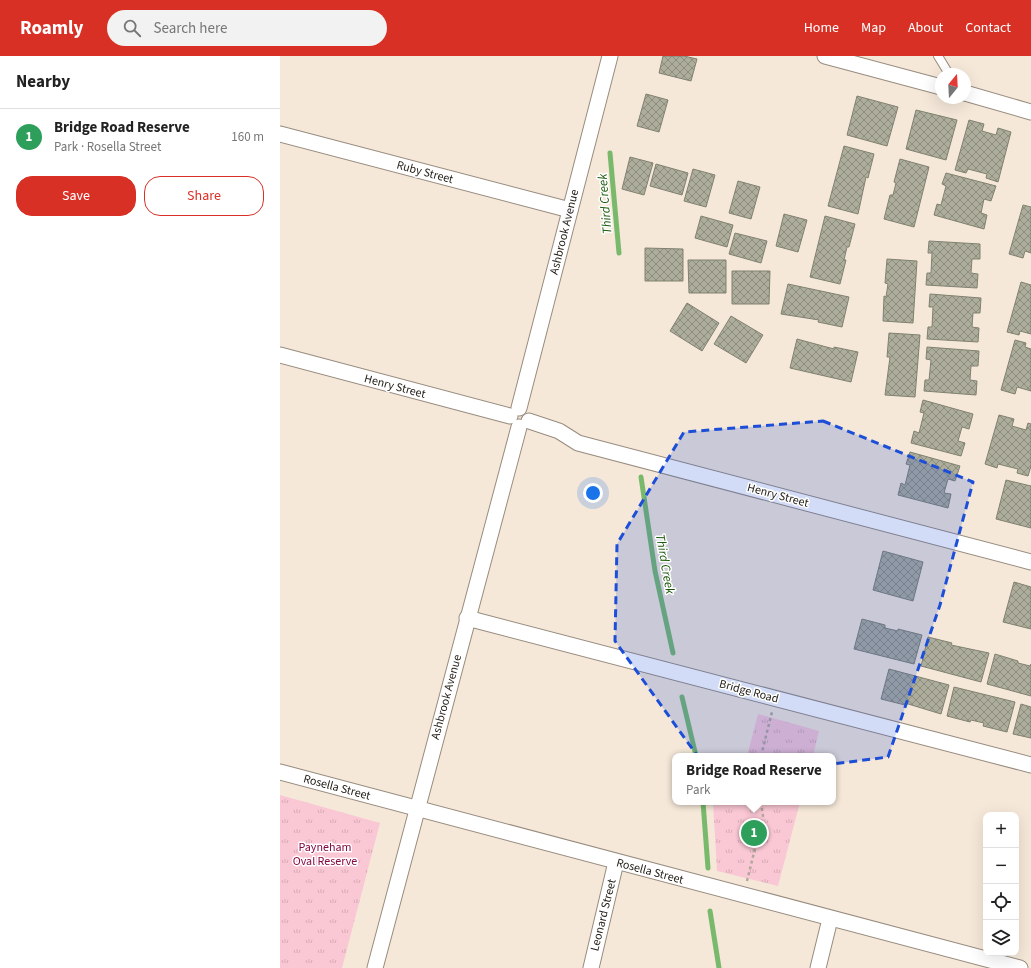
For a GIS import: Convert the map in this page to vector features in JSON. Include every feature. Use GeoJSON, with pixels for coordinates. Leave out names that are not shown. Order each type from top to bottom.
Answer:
{"type":"FeatureCollection","features":[{"type":"Feature","properties":{"kind":"street","name":"Ashbrook Avenue"},"geometry":{"type":"LineString","coordinates":[[375,968],[519,418],[570,210],[610,56]]}},
{"type":"Feature","properties":{"kind":"street"},"geometry":{"type":"LineString","coordinates":[[825,56],[935,85]]}},
{"type":"Feature","properties":{"kind":"street"},"geometry":{"type":"LineString","coordinates":[[971,95],[1031,112]]}},
{"type":"Feature","properties":{"kind":"street","name":"Ruby Street"},"geometry":{"type":"LineString","coordinates":[[280,134],[570,210]]}},
{"type":"Feature","properties":{"kind":"street","name":"Henry Street"},"geometry":{"type":"LineString","coordinates":[[280,355],[519,418],[559,430],[578,443],[1031,562]]}},
{"type":"Feature","properties":{"kind":"street","name":"Bridge Road"},"geometry":{"type":"LineString","coordinates":[[467,618],[1031,765]]}},
{"type":"Feature","properties":{"kind":"street","name":"Rosella Street"},"geometry":{"type":"LineString","coordinates":[[280,772],[743,896],[1020,968]]}},
{"type":"Feature","properties":{"kind":"street","name":"Leonard Street"},"geometry":{"type":"LineString","coordinates":[[590,968],[616,862]]}},
{"type":"Feature","properties":{"kind":"street"},"geometry":{"type":"LineString","coordinates":[[818,968],[830,919]]}},
{"type":"Feature","properties":{"kind":"lane"},"geometry":{"type":"LineString","coordinates":[[938,56],[945,68]]}},
{"type":"Feature","properties":{"kind":"path"},"geometry":{"type":"LineString","coordinates":[[762,753],[776,698]]}},
{"type":"Feature","properties":{"kind":"path"},"geometry":{"type":"LineString","coordinates":[[743,896],[763,816],[761,805]]}},
{"type":"Feature","properties":{"kind":"highlighted area"},"geometry":{"type":"Polygon","coordinates":[[[823,421],[973,482],[940,605],[888,757],[714,779],[615,641],[617,544],[684,432],[823,421]]]}},
{"type":"Feature","properties":{"kind":"green space"},"geometry":{"type":"Polygon","coordinates":[[[758,714],[819,731],[814,753],[748,753],[758,714]]]}},
{"type":"Feature","properties":{"kind":"green space","name":"Payneham Oval Reserve"},"geometry":{"type":"Polygon","coordinates":[[[280,795],[380,823],[342,968],[280,968],[280,795]]]}},
{"type":"Feature","properties":{"kind":"green space"},"geometry":{"type":"Polygon","coordinates":[[[713,805],[799,805],[778,886],[717,871],[713,805]]]}},
{"type":"Feature","properties":{"kind":"building"},"geometry":{"type":"Polygon","coordinates":[[[663,56],[684,56],[697,59],[691,81],[659,73],[663,56]]]}},
{"type":"Feature","properties":{"kind":"building"},"geometry":{"type":"Polygon","coordinates":[[[646,94],[668,100],[659,132],[637,126],[646,94]]]}},
{"type":"Feature","properties":{"kind":"building"},"geometry":{"type":"Polygon","coordinates":[[[857,96],[898,107],[887,146],[847,135],[857,96]]]}},
{"type":"Feature","properties":{"kind":"building"},"geometry":{"type":"Polygon","coordinates":[[[916,110],[957,120],[946,160],[906,149],[916,110]]]}},
{"type":"Feature","properties":{"kind":"building"},"geometry":{"type":"Polygon","coordinates":[[[969,120],[984,124],[982,131],[996,135],[998,128],[1011,132],[998,182],[986,178],[987,174],[968,169],[966,173],[955,170],[969,120]]]}},
{"type":"Feature","properties":{"kind":"building"},"geometry":{"type":"Polygon","coordinates":[[[844,146],[874,154],[868,178],[866,177],[858,214],[828,206],[844,146]]]}},
{"type":"Feature","properties":{"kind":"building"},"geometry":{"type":"Polygon","coordinates":[[[630,157],[653,163],[644,195],[622,189],[630,157]]]}},
{"type":"Feature","properties":{"kind":"building"},"geometry":{"type":"Polygon","coordinates":[[[900,159],[929,167],[914,227],[884,219],[890,195],[893,195],[896,183],[894,182],[900,159]]]}},
{"type":"Feature","properties":{"kind":"building"},"geometry":{"type":"Polygon","coordinates":[[[656,164],[688,173],[682,195],[650,186],[656,164]]]}},
{"type":"Feature","properties":{"kind":"building"},"geometry":{"type":"Polygon","coordinates":[[[693,169],[715,175],[706,207],[684,201],[693,169]]]}},
{"type":"Feature","properties":{"kind":"building"},"geometry":{"type":"Polygon","coordinates":[[[946,173],[996,186],[991,201],[984,199],[981,213],[987,215],[984,229],[934,215],[937,204],[941,205],[946,186],[942,184],[946,173]]]}},
{"type":"Feature","properties":{"kind":"building"},"geometry":{"type":"Polygon","coordinates":[[[738,181],[760,187],[751,219],[729,213],[738,181]]]}},
{"type":"Feature","properties":{"kind":"building"},"geometry":{"type":"Polygon","coordinates":[[[1023,205],[1031,207],[1031,253],[1025,251],[1023,258],[1009,254],[1023,205]]]}},
{"type":"Feature","properties":{"kind":"building"},"geometry":{"type":"Polygon","coordinates":[[[784,214],[807,220],[798,252],[776,246],[784,214]]]}},
{"type":"Feature","properties":{"kind":"building"},"geometry":{"type":"Polygon","coordinates":[[[701,216],[733,225],[727,247],[695,238],[701,216]]]}},
{"type":"Feature","properties":{"kind":"building"},"geometry":{"type":"Polygon","coordinates":[[[825,216],[855,224],[849,247],[847,247],[844,260],[846,260],[840,284],[810,277],[825,216]]]}},
{"type":"Feature","properties":{"kind":"building"},"geometry":{"type":"Polygon","coordinates":[[[735,233],[767,241],[761,263],[729,254],[735,233]]]}},
{"type":"Feature","properties":{"kind":"building"},"geometry":{"type":"Polygon","coordinates":[[[929,241],[980,244],[980,259],[972,259],[971,273],[978,274],[977,288],[926,285],[927,273],[931,273],[932,253],[928,253],[929,241]]]}},
{"type":"Feature","properties":{"kind":"building"},"geometry":{"type":"Polygon","coordinates":[[[645,248],[683,249],[683,281],[645,281],[645,248]]]}},
{"type":"Feature","properties":{"kind":"building"},"geometry":{"type":"Polygon","coordinates":[[[887,259],[917,261],[913,323],[883,321],[884,296],[886,297],[888,284],[885,283],[887,259]]]}},
{"type":"Feature","properties":{"kind":"building"},"geometry":{"type":"Polygon","coordinates":[[[688,260],[726,260],[726,293],[689,293],[688,260]]]}},
{"type":"Feature","properties":{"kind":"building"},"geometry":{"type":"Polygon","coordinates":[[[732,271],[770,271],[769,304],[732,304],[732,271]]]}},
{"type":"Feature","properties":{"kind":"building"},"geometry":{"type":"Polygon","coordinates":[[[1021,282],[1031,285],[1031,334],[1020,331],[1019,335],[1007,332],[1021,282]]]}},
{"type":"Feature","properties":{"kind":"building"},"geometry":{"type":"Polygon","coordinates":[[[788,284],[849,297],[842,327],[818,322],[819,320],[781,314],[788,284]]]}},
{"type":"Feature","properties":{"kind":"building"},"geometry":{"type":"Polygon","coordinates":[[[930,294],[981,298],[980,313],[973,313],[972,327],[979,328],[978,342],[927,339],[928,327],[932,327],[933,307],[929,307],[930,294]]]}},
{"type":"Feature","properties":{"kind":"building"},"geometry":{"type":"Polygon","coordinates":[[[687,303],[719,323],[702,351],[670,331],[687,303]]]}},
{"type":"Feature","properties":{"kind":"building"},"geometry":{"type":"Polygon","coordinates":[[[731,316],[763,335],[746,363],[714,344],[731,316]]]}},
{"type":"Feature","properties":{"kind":"building"},"geometry":{"type":"Polygon","coordinates":[[[889,333],[920,335],[915,397],[885,395],[890,357],[887,357],[889,333]]]}},
{"type":"Feature","properties":{"kind":"building"},"geometry":{"type":"Polygon","coordinates":[[[797,339],[834,349],[834,347],[858,352],[851,382],[790,368],[797,339]]]}},
{"type":"Feature","properties":{"kind":"building"},"geometry":{"type":"Polygon","coordinates":[[[1015,340],[1026,343],[1025,347],[1031,349],[1031,391],[1017,387],[1015,394],[1001,390],[1015,340]]]}},
{"type":"Feature","properties":{"kind":"building"},"geometry":{"type":"Polygon","coordinates":[[[927,347],[979,351],[978,366],[971,366],[970,380],[977,381],[976,395],[924,391],[925,380],[929,380],[931,360],[926,359],[927,347]]]}},
{"type":"Feature","properties":{"kind":"building"},"geometry":{"type":"Polygon","coordinates":[[[923,400],[973,414],[969,429],[962,427],[958,441],[965,443],[961,456],[911,443],[914,431],[919,433],[924,413],[920,412],[923,400]]]}},
{"type":"Feature","properties":{"kind":"building"},"geometry":{"type":"Polygon","coordinates":[[[999,415],[1014,419],[1012,426],[1026,430],[1028,423],[1031,424],[1031,466],[1028,476],[1017,473],[1018,469],[998,464],[997,468],[985,464],[999,415]]]}},
{"type":"Feature","properties":{"kind":"building"},"geometry":{"type":"Polygon","coordinates":[[[910,452],[960,466],[955,481],[948,479],[944,493],[951,494],[948,508],[898,495],[901,483],[905,485],[910,465],[906,464],[910,452]]]}},
{"type":"Feature","properties":{"kind":"building"},"geometry":{"type":"Polygon","coordinates":[[[1006,480],[1031,486],[1031,528],[996,519],[1006,480]]]}},
{"type":"Feature","properties":{"kind":"building"},"geometry":{"type":"Polygon","coordinates":[[[883,551],[923,562],[913,601],[873,590],[883,551]]]}},
{"type":"Feature","properties":{"kind":"building"},"geometry":{"type":"Polygon","coordinates":[[[1014,582],[1031,587],[1031,629],[1003,622],[1014,582]]]}},
{"type":"Feature","properties":{"kind":"building"},"geometry":{"type":"Polygon","coordinates":[[[862,619],[885,625],[885,628],[898,631],[898,629],[922,635],[914,664],[854,649],[862,619]]]}},
{"type":"Feature","properties":{"kind":"building"},"geometry":{"type":"Polygon","coordinates":[[[928,637],[952,643],[951,645],[989,653],[981,682],[921,666],[928,637]]]}},
{"type":"Feature","properties":{"kind":"building"},"geometry":{"type":"Polygon","coordinates":[[[995,654],[1018,661],[1018,663],[1030,666],[1031,664],[1031,696],[987,684],[995,654]]]}},
{"type":"Feature","properties":{"kind":"building"},"geometry":{"type":"Polygon","coordinates":[[[889,669],[949,685],[941,714],[905,703],[905,705],[881,699],[889,669]]]}},
{"type":"Feature","properties":{"kind":"building"},"geometry":{"type":"Polygon","coordinates":[[[954,687],[1015,702],[1007,732],[983,726],[984,723],[971,720],[970,722],[947,716],[954,687]]]}},
{"type":"Feature","properties":{"kind":"building"},"geometry":{"type":"Polygon","coordinates":[[[1021,704],[1031,707],[1031,738],[1013,734],[1021,704]]]}},
{"type":"Feature","properties":{"kind":"waterway","name":"Third Creek"},"geometry":{"type":"LineString","coordinates":[[610,153],[619,253]]}},
{"type":"Feature","properties":{"kind":"waterway","name":"Third Creek"},"geometry":{"type":"LineString","coordinates":[[641,477],[655,571],[673,653]]}},
{"type":"Feature","properties":{"kind":"waterway","name":"Third Creek"},"geometry":{"type":"LineString","coordinates":[[682,697],[695,753]]}},
{"type":"Feature","properties":{"kind":"waterway","name":"Third Creek"},"geometry":{"type":"LineString","coordinates":[[703,805],[708,868]]}},
{"type":"Feature","properties":{"kind":"waterway","name":"Third Creek"},"geometry":{"type":"LineString","coordinates":[[710,911],[719,968]]}},
{"type":"Feature","properties":{"kind":"place","name":"Bridge Road Reserve"},"geometry":{"type":"Point","coordinates":[754,833]}}]}
